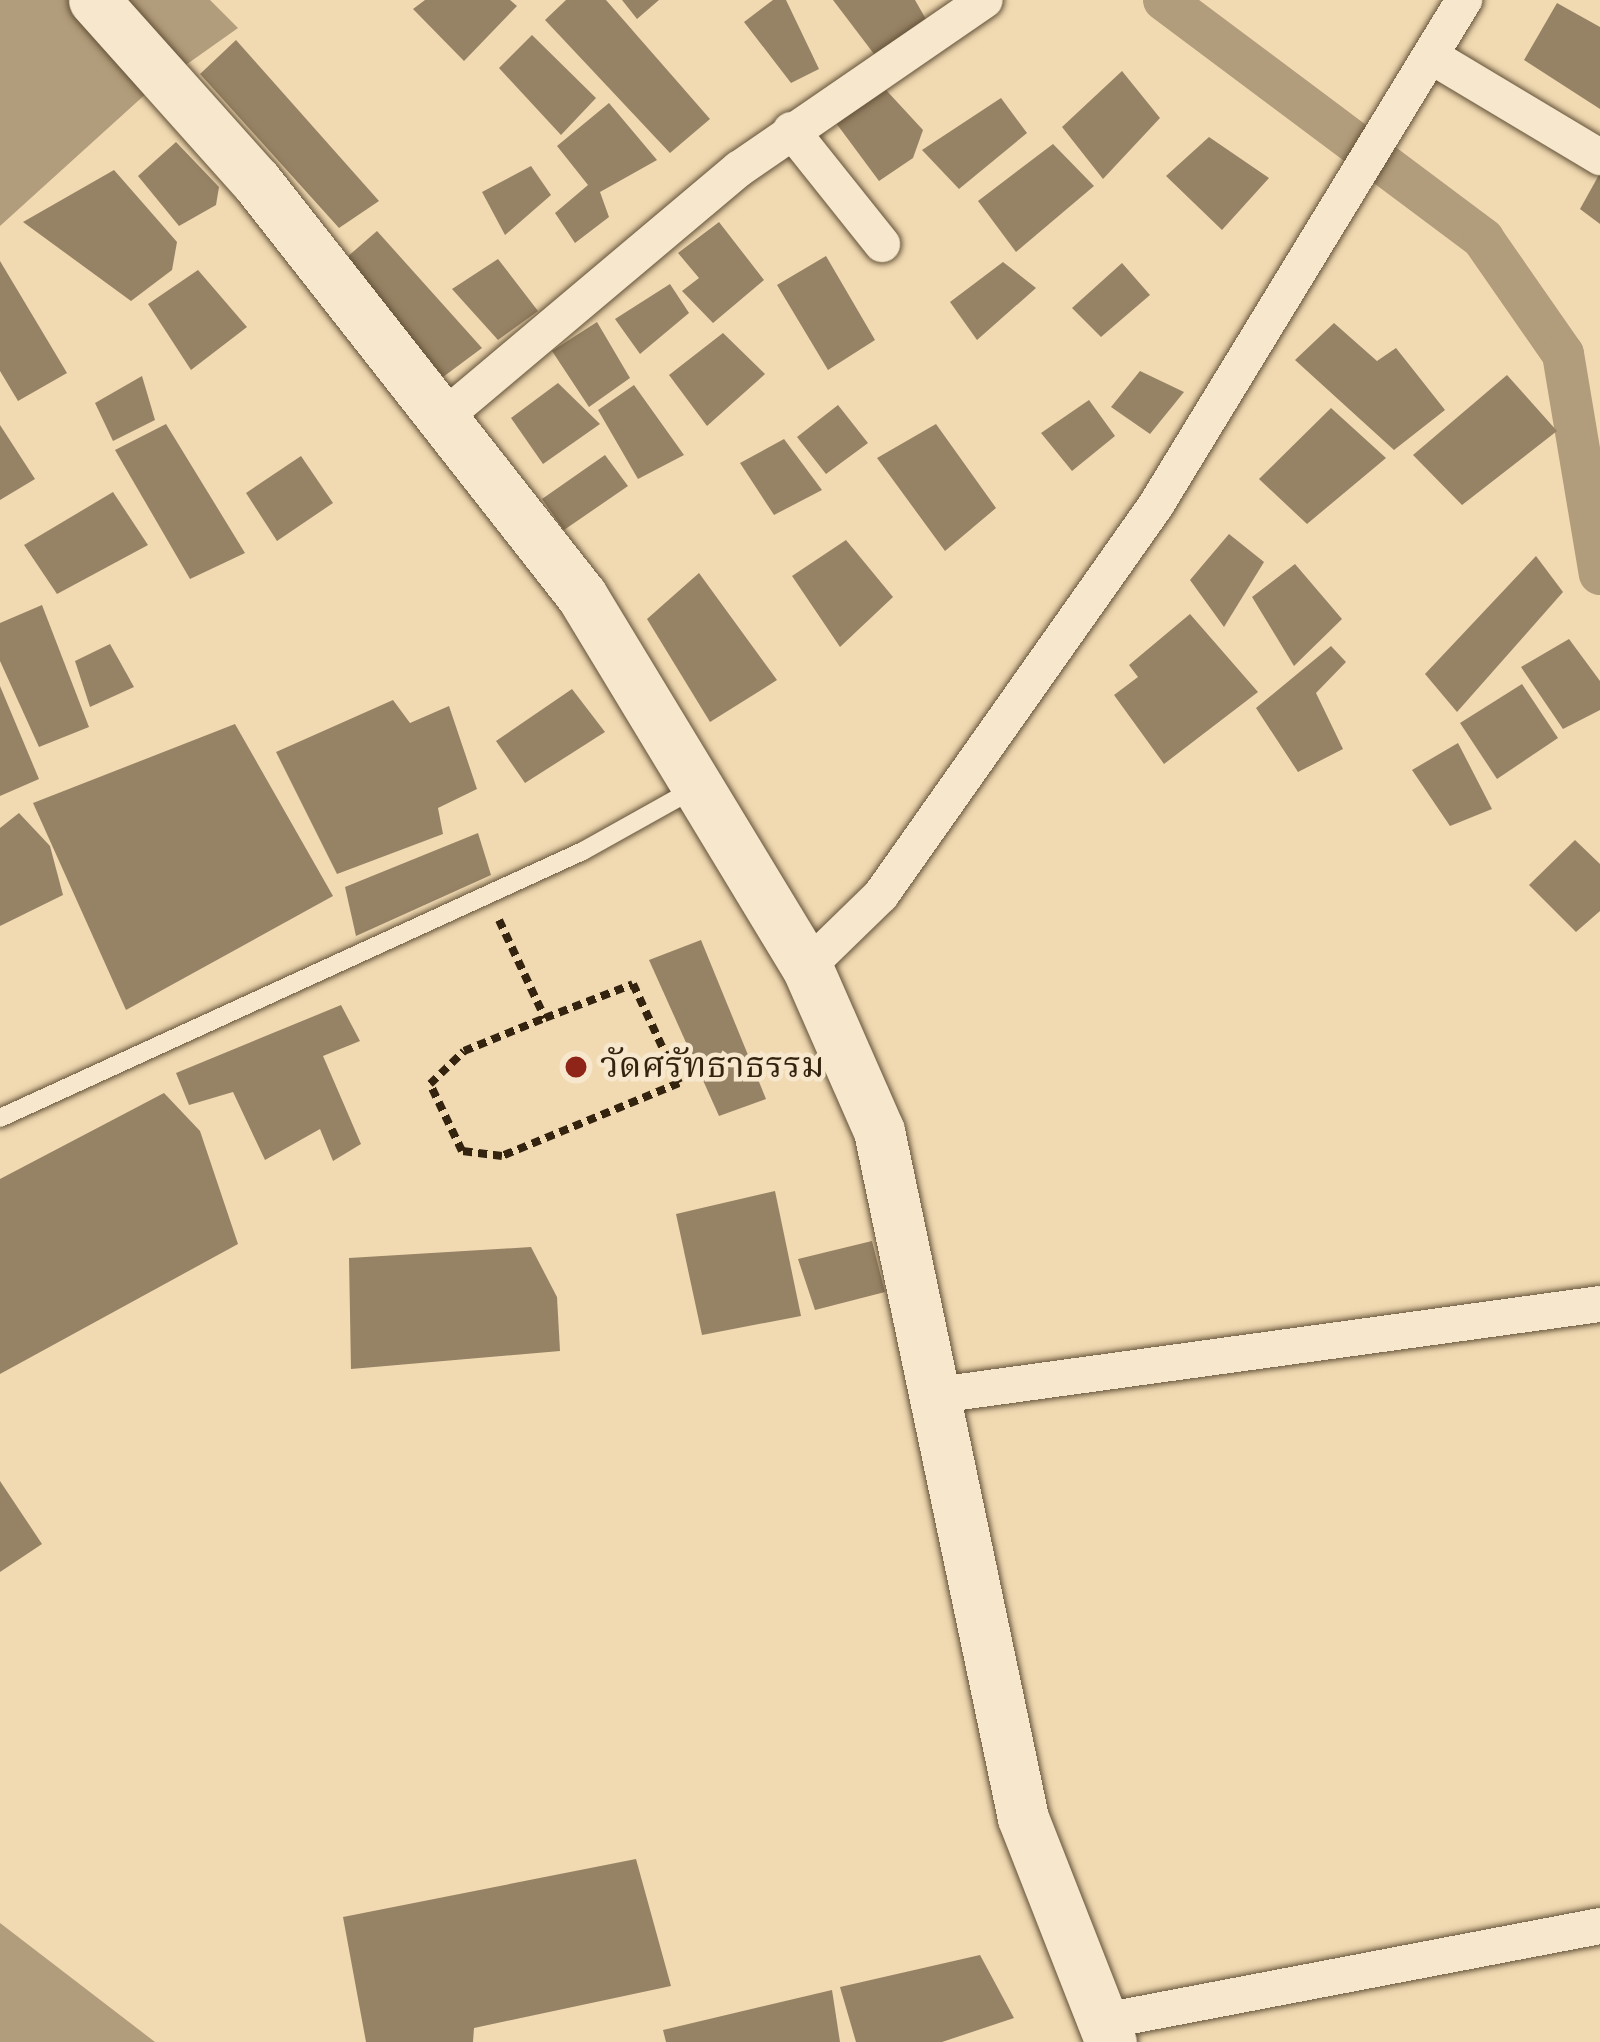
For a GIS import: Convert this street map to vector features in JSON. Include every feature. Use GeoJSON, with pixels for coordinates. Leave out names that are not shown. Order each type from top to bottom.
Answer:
{"type":"FeatureCollection","features":[{"type":"Feature","properties":{"kind":"street"},"geometry":{"type":"LineString","coordinates":[[94,0],[256,181],[582,596],[702,785],[807,967],[879,1131],[1023,1818],[1105,2032],[1600,1926]]}},
{"type":"Feature","properties":{"kind":"street"},"geometry":{"type":"LineString","coordinates":[[443,418],[791,130],[985,0]]}},
{"type":"Feature","properties":{"kind":"street"},"geometry":{"type":"LineString","coordinates":[[807,967],[895,875],[1156,505],[1333,223],[1464,0]]}},
{"type":"Feature","properties":{"kind":"street"},"geometry":{"type":"LineString","coordinates":[[1427,61],[1600,157]]}},
{"type":"Feature","properties":{"kind":"street"},"geometry":{"type":"LineString","coordinates":[[791,130],[882,244]]}},
{"type":"Feature","properties":{"kind":"street"},"geometry":{"type":"LineString","coordinates":[[931,1396],[1600,1304]]}},
{"type":"Feature","properties":{"kind":"lane"},"geometry":{"type":"LineString","coordinates":[[0,1118],[486,892],[702,785]]}},
{"type":"Feature","properties":{"kind":"path"},"geometry":{"type":"LineString","coordinates":[[486,892],[544,1018]]}},
{"type":"Feature","properties":{"kind":"path"},"geometry":{"type":"LineString","coordinates":[[633,984],[679,1083],[502,1156],[462,1151],[430,1084],[464,1051],[544,1018],[633,984]]}},
{"type":"Feature","properties":{"kind":"shaded area"},"geometry":{"type":"Polygon","coordinates":[[[0,0],[210,0],[238,28],[149,91],[0,226],[0,0]]]}},
{"type":"Feature","properties":{"kind":"shaded area"},"geometry":{"type":"Polygon","coordinates":[[[0,1923],[155,2042],[0,2042],[0,1923]]]}},
{"type":"Feature","properties":{"kind":"building"},"geometry":{"type":"Polygon","coordinates":[[[425,0],[510,0],[517,6],[464,61],[413,9],[425,0]]]}},
{"type":"Feature","properties":{"kind":"building"},"geometry":{"type":"Polygon","coordinates":[[[566,0],[606,0],[710,119],[670,153],[545,20],[566,0]]]}},
{"type":"Feature","properties":{"kind":"building"},"geometry":{"type":"Polygon","coordinates":[[[622,0],[659,0],[637,19],[622,0]]]}},
{"type":"Feature","properties":{"kind":"building"},"geometry":{"type":"Polygon","coordinates":[[[773,0],[786,0],[819,69],[791,83],[744,22],[773,0]]]}},
{"type":"Feature","properties":{"kind":"building"},"geometry":{"type":"Polygon","coordinates":[[[833,0],[915,0],[927,21],[874,54],[833,0]]]}},
{"type":"Feature","properties":{"kind":"building"},"geometry":{"type":"Polygon","coordinates":[[[1557,3],[1600,27],[1600,109],[1524,60],[1557,3]]]}},
{"type":"Feature","properties":{"kind":"building"},"geometry":{"type":"Polygon","coordinates":[[[532,35],[596,98],[561,135],[499,68],[532,35]]]}},
{"type":"Feature","properties":{"kind":"building"},"geometry":{"type":"Polygon","coordinates":[[[236,40],[379,201],[339,228],[200,74],[236,40]]]}},
{"type":"Feature","properties":{"kind":"building"},"geometry":{"type":"Polygon","coordinates":[[[1122,71],[1160,118],[1103,179],[1062,127],[1122,71]]]}},
{"type":"Feature","properties":{"kind":"building"},"geometry":{"type":"Polygon","coordinates":[[[886,90],[923,130],[913,158],[879,181],[836,123],[886,90]]]}},
{"type":"Feature","properties":{"kind":"building"},"geometry":{"type":"Polygon","coordinates":[[[1001,98],[1027,133],[959,189],[922,150],[1001,98]]]}},
{"type":"Feature","properties":{"kind":"building"},"geometry":{"type":"Polygon","coordinates":[[[609,103],[657,160],[600,192],[609,217],[575,243],[555,213],[588,185],[557,146],[609,103]]]}},
{"type":"Feature","properties":{"kind":"building"},"geometry":{"type":"Polygon","coordinates":[[[1209,137],[1269,178],[1222,230],[1166,176],[1209,137]]]}},
{"type":"Feature","properties":{"kind":"building"},"geometry":{"type":"Polygon","coordinates":[[[176,142],[219,187],[216,205],[179,226],[138,176],[176,142]]]}},
{"type":"Feature","properties":{"kind":"building"},"geometry":{"type":"Polygon","coordinates":[[[1053,144],[1094,186],[1016,252],[978,201],[1053,144]]]}},
{"type":"Feature","properties":{"kind":"building"},"geometry":{"type":"Polygon","coordinates":[[[531,166],[551,195],[505,235],[482,192],[531,166]]]}},
{"type":"Feature","properties":{"kind":"building"},"geometry":{"type":"Polygon","coordinates":[[[114,170],[177,242],[172,270],[131,301],[23,222],[114,170]]]}},
{"type":"Feature","properties":{"kind":"building"},"geometry":{"type":"Polygon","coordinates":[[[1600,173],[1600,224],[1580,209],[1600,173]]]}},
{"type":"Feature","properties":{"kind":"building"},"geometry":{"type":"Polygon","coordinates":[[[719,222],[764,280],[713,323],[682,291],[699,278],[678,253],[719,222]]]}},
{"type":"Feature","properties":{"kind":"building"},"geometry":{"type":"Polygon","coordinates":[[[377,231],[482,348],[443,377],[346,258],[377,231]]]}},
{"type":"Feature","properties":{"kind":"building"},"geometry":{"type":"Polygon","coordinates":[[[826,256],[875,340],[828,370],[777,285],[826,256]]]}},
{"type":"Feature","properties":{"kind":"building"},"geometry":{"type":"Polygon","coordinates":[[[498,259],[538,311],[498,340],[452,289],[498,259]]]}},
{"type":"Feature","properties":{"kind":"building"},"geometry":{"type":"Polygon","coordinates":[[[0,261],[67,373],[18,401],[0,371],[0,261]]]}},
{"type":"Feature","properties":{"kind":"building"},"geometry":{"type":"Polygon","coordinates":[[[1003,262],[1036,288],[977,340],[950,302],[1003,262]]]}},
{"type":"Feature","properties":{"kind":"building"},"geometry":{"type":"Polygon","coordinates":[[[1122,263],[1150,295],[1101,337],[1072,308],[1122,263]]]}},
{"type":"Feature","properties":{"kind":"building"},"geometry":{"type":"Polygon","coordinates":[[[198,270],[247,327],[191,370],[148,304],[198,270]]]}},
{"type":"Feature","properties":{"kind":"building"},"geometry":{"type":"Polygon","coordinates":[[[670,284],[689,313],[640,354],[615,319],[670,284]]]}},
{"type":"Feature","properties":{"kind":"building"},"geometry":{"type":"Polygon","coordinates":[[[597,322],[630,378],[589,407],[552,351],[597,322]]]}},
{"type":"Feature","properties":{"kind":"building"},"geometry":{"type":"Polygon","coordinates":[[[1334,323],[1377,361],[1396,348],[1445,410],[1394,450],[1295,360],[1334,323]]]}},
{"type":"Feature","properties":{"kind":"building"},"geometry":{"type":"Polygon","coordinates":[[[723,333],[765,374],[707,426],[669,375],[723,333]]]}},
{"type":"Feature","properties":{"kind":"building"},"geometry":{"type":"Polygon","coordinates":[[[1140,371],[1184,392],[1150,434],[1111,407],[1140,371]]]}},
{"type":"Feature","properties":{"kind":"building"},"geometry":{"type":"Polygon","coordinates":[[[1507,375],[1557,431],[1462,505],[1413,455],[1507,375]]]}},
{"type":"Feature","properties":{"kind":"building"},"geometry":{"type":"Polygon","coordinates":[[[142,376],[155,420],[113,441],[95,403],[142,376]]]}},
{"type":"Feature","properties":{"kind":"building"},"geometry":{"type":"Polygon","coordinates":[[[558,383],[600,424],[543,464],[511,418],[558,383]]]}},
{"type":"Feature","properties":{"kind":"building"},"geometry":{"type":"Polygon","coordinates":[[[634,385],[684,455],[638,479],[598,410],[634,385]]]}},
{"type":"Feature","properties":{"kind":"building"},"geometry":{"type":"Polygon","coordinates":[[[1089,400],[1115,436],[1072,471],[1041,433],[1089,400]]]}},
{"type":"Feature","properties":{"kind":"building"},"geometry":{"type":"Polygon","coordinates":[[[838,405],[868,443],[826,474],[797,437],[838,405]]]}},
{"type":"Feature","properties":{"kind":"building"},"geometry":{"type":"Polygon","coordinates":[[[1331,408],[1386,458],[1307,524],[1259,479],[1331,408]]]}},
{"type":"Feature","properties":{"kind":"building"},"geometry":{"type":"Polygon","coordinates":[[[166,424],[245,553],[190,579],[115,450],[166,424]]]}},
{"type":"Feature","properties":{"kind":"building"},"geometry":{"type":"Polygon","coordinates":[[[936,424],[996,508],[945,551],[877,458],[936,424]]]}},
{"type":"Feature","properties":{"kind":"building"},"geometry":{"type":"Polygon","coordinates":[[[0,425],[35,479],[0,500],[0,425]]]}},
{"type":"Feature","properties":{"kind":"building"},"geometry":{"type":"Polygon","coordinates":[[[784,439],[822,490],[774,515],[740,463],[784,439]]]}},
{"type":"Feature","properties":{"kind":"building"},"geometry":{"type":"Polygon","coordinates":[[[605,455],[628,486],[564,530],[542,499],[605,455]]]}},
{"type":"Feature","properties":{"kind":"building"},"geometry":{"type":"Polygon","coordinates":[[[301,456],[333,503],[277,541],[246,493],[301,456]]]}},
{"type":"Feature","properties":{"kind":"building"},"geometry":{"type":"Polygon","coordinates":[[[113,492],[148,545],[57,594],[24,545],[113,492]]]}},
{"type":"Feature","properties":{"kind":"building"},"geometry":{"type":"Polygon","coordinates":[[[1229,534],[1264,562],[1224,627],[1190,580],[1229,534]]]}},
{"type":"Feature","properties":{"kind":"building"},"geometry":{"type":"Polygon","coordinates":[[[846,540],[893,597],[840,647],[792,576],[846,540]]]}},
{"type":"Feature","properties":{"kind":"building"},"geometry":{"type":"Polygon","coordinates":[[[1536,556],[1563,592],[1457,712],[1425,674],[1536,556]]]}},
{"type":"Feature","properties":{"kind":"building"},"geometry":{"type":"Polygon","coordinates":[[[1295,564],[1342,619],[1294,666],[1252,597],[1295,564]]]}},
{"type":"Feature","properties":{"kind":"building"},"geometry":{"type":"Polygon","coordinates":[[[699,573],[777,680],[710,722],[647,619],[699,573]]]}},
{"type":"Feature","properties":{"kind":"building"},"geometry":{"type":"Polygon","coordinates":[[[42,605],[89,727],[39,747],[0,661],[0,623],[42,605]]]}},
{"type":"Feature","properties":{"kind":"building"},"geometry":{"type":"Polygon","coordinates":[[[1190,614],[1258,692],[1164,764],[1114,695],[1138,677],[1129,665],[1190,614]]]}},
{"type":"Feature","properties":{"kind":"building"},"geometry":{"type":"Polygon","coordinates":[[[1569,639],[1600,681],[1600,710],[1563,729],[1521,667],[1569,639]]]}},
{"type":"Feature","properties":{"kind":"building"},"geometry":{"type":"Polygon","coordinates":[[[110,644],[134,687],[90,707],[75,661],[110,644]]]}},
{"type":"Feature","properties":{"kind":"building"},"geometry":{"type":"Polygon","coordinates":[[[1331,646],[1346,662],[1316,693],[1343,749],[1298,772],[1256,708],[1331,646]]]}},
{"type":"Feature","properties":{"kind":"building"},"geometry":{"type":"Polygon","coordinates":[[[1522,684],[1558,738],[1497,779],[1460,723],[1522,684]]]}},
{"type":"Feature","properties":{"kind":"building"},"geometry":{"type":"Polygon","coordinates":[[[0,686],[39,779],[0,796],[0,686]]]}},
{"type":"Feature","properties":{"kind":"building"},"geometry":{"type":"Polygon","coordinates":[[[572,689],[605,732],[525,783],[496,741],[572,689]]]}},
{"type":"Feature","properties":{"kind":"building"},"geometry":{"type":"Polygon","coordinates":[[[393,700],[410,723],[449,706],[477,789],[438,808],[443,834],[337,874],[276,752],[393,700]]]}},
{"type":"Feature","properties":{"kind":"building"},"geometry":{"type":"Polygon","coordinates":[[[235,724],[333,896],[126,1010],[33,803],[235,724]]]}},
{"type":"Feature","properties":{"kind":"building"},"geometry":{"type":"Polygon","coordinates":[[[1458,743],[1492,809],[1450,826],[1412,770],[1458,743]]]}},
{"type":"Feature","properties":{"kind":"building"},"geometry":{"type":"Polygon","coordinates":[[[19,813],[50,846],[63,895],[0,926],[0,828],[19,813]]]}},
{"type":"Feature","properties":{"kind":"building"},"geometry":{"type":"Polygon","coordinates":[[[478,833],[491,875],[356,936],[345,887],[478,833]]]}},
{"type":"Feature","properties":{"kind":"building"},"geometry":{"type":"Polygon","coordinates":[[[1575,840],[1600,864],[1600,911],[1576,932],[1529,885],[1575,840]]]}},
{"type":"Feature","properties":{"kind":"building"},"geometry":{"type":"Polygon","coordinates":[[[701,940],[766,1099],[719,1116],[649,960],[701,940]]]}},
{"type":"Feature","properties":{"kind":"building"},"geometry":{"type":"Polygon","coordinates":[[[341,1005],[360,1041],[323,1056],[361,1144],[333,1161],[320,1129],[265,1160],[233,1092],[189,1105],[176,1073],[341,1005]]]}},
{"type":"Feature","properties":{"kind":"building"},"geometry":{"type":"Polygon","coordinates":[[[164,1093],[200,1131],[238,1244],[0,1374],[0,1179],[164,1093]]]}},
{"type":"Feature","properties":{"kind":"building"},"geometry":{"type":"Polygon","coordinates":[[[775,1191],[801,1316],[702,1335],[676,1214],[775,1191]]]}},
{"type":"Feature","properties":{"kind":"building"},"geometry":{"type":"Polygon","coordinates":[[[872,1241],[885,1292],[815,1310],[798,1259],[872,1241]]]}},
{"type":"Feature","properties":{"kind":"building"},"geometry":{"type":"Polygon","coordinates":[[[531,1247],[557,1297],[560,1351],[351,1369],[349,1258],[531,1247]]]}},
{"type":"Feature","properties":{"kind":"building"},"geometry":{"type":"Polygon","coordinates":[[[0,1481],[42,1544],[0,1572],[0,1481]]]}},
{"type":"Feature","properties":{"kind":"building"},"geometry":{"type":"Polygon","coordinates":[[[636,1859],[671,1986],[474,2028],[473,2042],[366,2042],[343,1917],[636,1859]]]}},
{"type":"Feature","properties":{"kind":"building"},"geometry":{"type":"Polygon","coordinates":[[[980,1955],[1014,2018],[942,2042],[856,2042],[840,1987],[980,1955]]]}},
{"type":"Feature","properties":{"kind":"building"},"geometry":{"type":"Polygon","coordinates":[[[832,1990],[840,2042],[666,2042],[663,2030],[832,1990]]]}},
{"type":"Feature","properties":{"kind":"waterway"},"geometry":{"type":"LineString","coordinates":[[1164,0],[1483,239],[1563,354],[1600,574]]}},
{"type":"Feature","properties":{"kind":"place","name":"วัดศรัทธาธรรม"},"geometry":{"type":"Point","coordinates":[576,1067]}}]}
